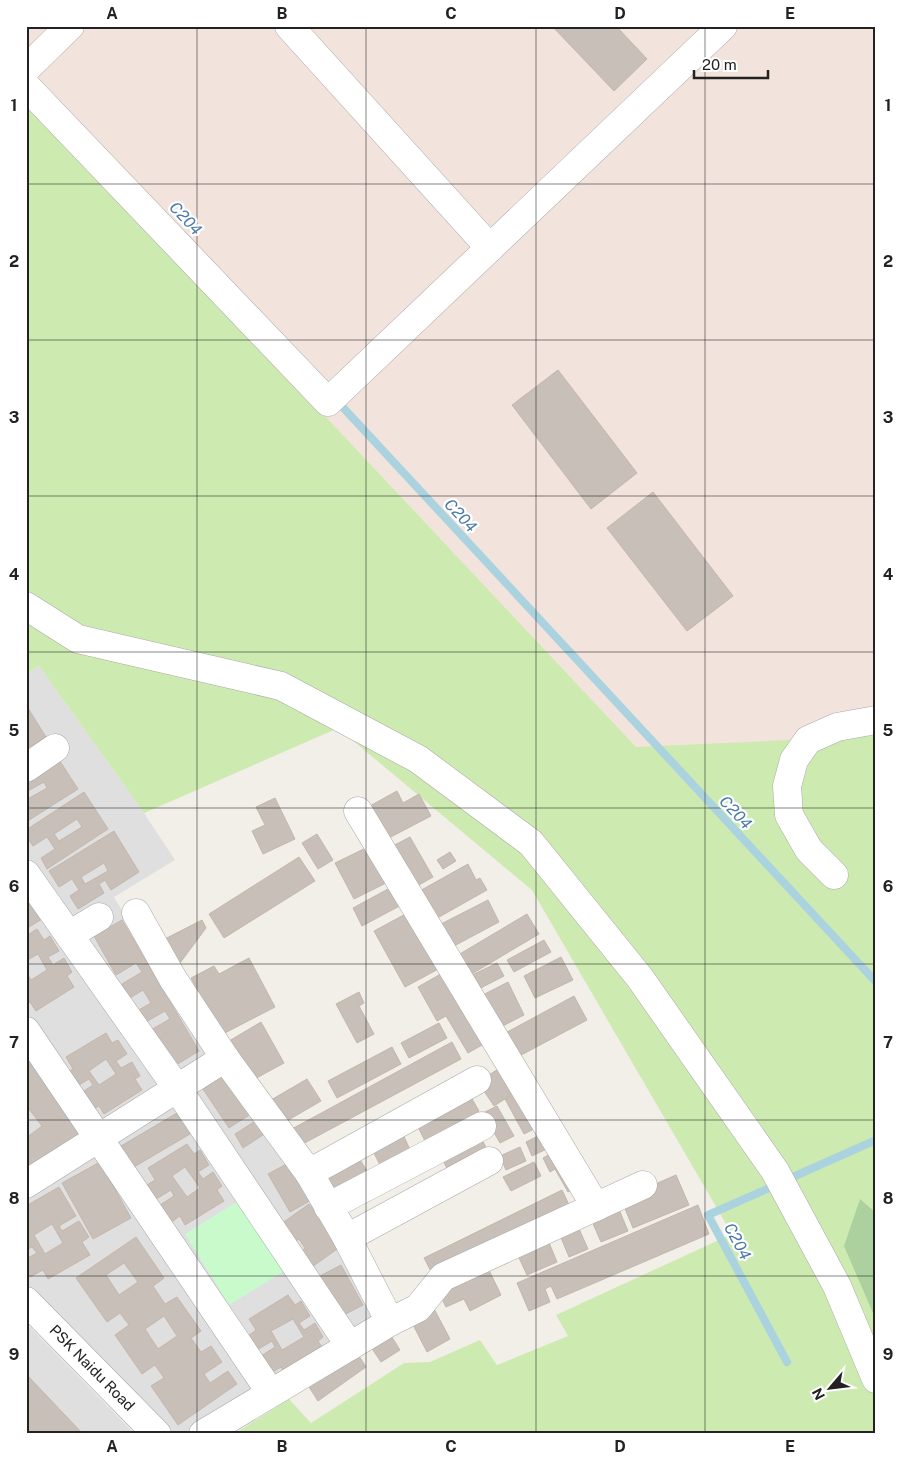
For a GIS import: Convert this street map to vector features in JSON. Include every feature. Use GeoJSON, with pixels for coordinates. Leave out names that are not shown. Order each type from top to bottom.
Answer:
{"type":"FeatureCollection","features":[{"type":"Feature","properties":{"kind":"street"},"geometry":{"type":"LineString","coordinates":[[31,64],[70,26]]}},
{"type":"Feature","properties":{"kind":"street"},"geometry":{"type":"LineString","coordinates":[[288,26],[490,248]]}},
{"type":"Feature","properties":{"kind":"street"},"geometry":{"type":"LineString","coordinates":[[26,86],[335,396],[723,26]]}},
{"type":"Feature","properties":{"kind":"street"},"geometry":{"type":"LineString","coordinates":[[26,606],[78,639],[282,686],[418,759],[531,843],[640,978],[775,1171],[836,1286],[876,1379]]}},
{"type":"Feature","properties":{"kind":"street"},"geometry":{"type":"LineString","coordinates":[[834,875],[808,850],[789,816],[787,786],[794,760],[808,740],[836,727],[876,720]]}},
{"type":"Feature","properties":{"kind":"street"},"geometry":{"type":"LineString","coordinates":[[26,768],[55,748]]}},
{"type":"Feature","properties":{"kind":"street"},"geometry":{"type":"LineString","coordinates":[[358,810],[596,1207]]}},
{"type":"Feature","properties":{"kind":"street"},"geometry":{"type":"LineString","coordinates":[[26,874],[177,1088],[350,1346]]}},
{"type":"Feature","properties":{"kind":"street"},"geometry":{"type":"LineString","coordinates":[[136,913],[173,978],[225,1058],[309,1173],[347,1238],[390,1322]]}},
{"type":"Feature","properties":{"kind":"street"},"geometry":{"type":"LineString","coordinates":[[69,935],[99,917]]}},
{"type":"Feature","properties":{"kind":"street"},"geometry":{"type":"LineString","coordinates":[[26,1031],[271,1393]]}},
{"type":"Feature","properties":{"kind":"street"},"geometry":{"type":"LineString","coordinates":[[26,1184],[225,1058]]}},
{"type":"Feature","properties":{"kind":"street"},"geometry":{"type":"LineString","coordinates":[[309,1173],[477,1080]]}},
{"type":"Feature","properties":{"kind":"street"},"geometry":{"type":"LineString","coordinates":[[328,1207],[482,1126]]}},
{"type":"Feature","properties":{"kind":"street"},"geometry":{"type":"LineString","coordinates":[[347,1238],[489,1161]]}},
{"type":"Feature","properties":{"kind":"street"},"geometry":{"type":"LineString","coordinates":[[203,1434],[390,1322],[418,1308],[443,1277],[643,1185]]}},
{"type":"Feature","properties":{"kind":"street","name":"PSK Naidu Road"},"geometry":{"type":"LineString","coordinates":[[26,1302],[157,1434]]}},
{"type":"Feature","properties":{"kind":"shaded area"},"geometry":{"type":"Polygon","coordinates":[[[26,26],[876,26],[876,1434],[827,1398],[532,890],[338,728],[144,813],[39,666],[26,674],[26,26]]]}},
{"type":"Feature","properties":{"kind":"shaded area"},"geometry":{"type":"Polygon","coordinates":[[[39,666],[144,813],[175,860],[114,897],[211,1061],[250,1089],[383,1322],[188,1434],[171,1434],[26,1287],[26,674],[39,666]]]}},
{"type":"Feature","properties":{"kind":"shaded area"},"geometry":{"type":"Polygon","coordinates":[[[26,1323],[135,1434],[26,1434],[26,1323]]]}},
{"type":"Feature","properties":{"kind":"green space"},"geometry":{"type":"Polygon","coordinates":[[[26,98],[636,747],[876,736],[876,1434],[234,1434],[289,1399],[311,1423],[404,1363],[430,1362],[480,1340],[497,1365],[568,1336],[556,1315],[732,1234],[532,890],[338,728],[144,813],[39,666],[26,674],[26,98]]]}},
{"type":"Feature","properties":{"kind":"green space"},"geometry":{"type":"Polygon","coordinates":[[[860,1199],[876,1213],[876,1320],[844,1246],[860,1199]]]}},
{"type":"Feature","properties":{"kind":"green space"},"geometry":{"type":"Polygon","coordinates":[[[240,1200],[284,1271],[229,1305],[185,1234],[240,1200]]]}},
{"type":"Feature","properties":{"kind":"building"},"geometry":{"type":"Polygon","coordinates":[[[552,26],[616,26],[647,59],[614,91],[552,26]]]}},
{"type":"Feature","properties":{"kind":"building"},"geometry":{"type":"Polygon","coordinates":[[[558,370],[637,473],[591,509],[512,405],[558,370]]]}},
{"type":"Feature","properties":{"kind":"building"},"geometry":{"type":"Polygon","coordinates":[[[653,492],[733,596],[687,631],[607,528],[653,492]]]}},
{"type":"Feature","properties":{"kind":"building"},"geometry":{"type":"Polygon","coordinates":[[[26,705],[46,737],[26,749],[26,705]]]}},
{"type":"Feature","properties":{"kind":"building"},"geometry":{"type":"Polygon","coordinates":[[[54,752],[78,789],[26,822],[26,800],[47,788],[44,782],[26,792],[26,769],[54,752]]]}},
{"type":"Feature","properties":{"kind":"building"},"geometry":{"type":"Polygon","coordinates":[[[397,791],[403,803],[419,794],[431,816],[385,840],[368,807],[397,791]]]}},
{"type":"Feature","properties":{"kind":"building"},"geometry":{"type":"Polygon","coordinates":[[[84,792],[108,829],[47,869],[41,858],[55,849],[47,837],[33,846],[26,836],[26,830],[84,792]],[[77,819],[54,834],[59,841],[82,827],[77,819]]]}},
{"type":"Feature","properties":{"kind":"building"},"geometry":{"type":"Polygon","coordinates":[[[275,798],[295,839],[263,854],[252,831],[265,825],[256,807],[275,798]]]}},
{"type":"Feature","properties":{"kind":"building"},"geometry":{"type":"Polygon","coordinates":[[[114,831],[139,872],[111,890],[105,880],[99,884],[104,893],[78,909],[70,896],[79,890],[72,879],[59,887],[49,871],[114,831]],[[104,863],[81,877],[85,884],[108,871],[104,863]]]}},
{"type":"Feature","properties":{"kind":"building"},"geometry":{"type":"Polygon","coordinates":[[[317,834],[333,860],[318,869],[302,843],[317,834]]]}},
{"type":"Feature","properties":{"kind":"building"},"geometry":{"type":"Polygon","coordinates":[[[410,837],[433,877],[412,889],[389,848],[410,837]]]}},
{"type":"Feature","properties":{"kind":"building"},"geometry":{"type":"Polygon","coordinates":[[[376,843],[394,879],[354,899],[335,863],[376,843]]]}},
{"type":"Feature","properties":{"kind":"building"},"geometry":{"type":"Polygon","coordinates":[[[450,852],[456,861],[443,869],[437,860],[450,852]]]}},
{"type":"Feature","properties":{"kind":"building"},"geometry":{"type":"Polygon","coordinates":[[[299,857],[315,881],[224,938],[209,914],[299,857]]]}},
{"type":"Feature","properties":{"kind":"building"},"geometry":{"type":"Polygon","coordinates":[[[468,864],[476,880],[480,878],[487,890],[432,921],[416,893],[468,864]]]}},
{"type":"Feature","properties":{"kind":"building"},"geometry":{"type":"Polygon","coordinates":[[[399,883],[409,901],[362,926],[353,908],[399,883]]]}},
{"type":"Feature","properties":{"kind":"building"},"geometry":{"type":"Polygon","coordinates":[[[26,894],[42,919],[26,929],[26,894]]]}},
{"type":"Feature","properties":{"kind":"building"},"geometry":{"type":"Polygon","coordinates":[[[488,900],[499,922],[452,947],[441,924],[488,900]]]}},
{"type":"Feature","properties":{"kind":"building"},"geometry":{"type":"Polygon","coordinates":[[[413,910],[444,966],[405,987],[374,931],[413,910]]]}},
{"type":"Feature","properties":{"kind":"building"},"geometry":{"type":"Polygon","coordinates":[[[527,914],[539,934],[465,978],[453,958],[527,914]]]}},
{"type":"Feature","properties":{"kind":"building"},"geometry":{"type":"Polygon","coordinates":[[[122,920],[199,1051],[171,1068],[149,1031],[170,1019],[165,1011],[144,1023],[137,1011],[151,1003],[143,990],[130,998],[122,984],[142,972],[136,963],[116,975],[94,936],[122,920]]]}},
{"type":"Feature","properties":{"kind":"building"},"geometry":{"type":"Polygon","coordinates":[[[202,920],[206,928],[180,963],[180,976],[159,942],[202,920]]]}},
{"type":"Feature","properties":{"kind":"building"},"geometry":{"type":"Polygon","coordinates":[[[37,929],[44,940],[50,936],[59,951],[48,957],[53,965],[64,958],[72,972],[67,976],[74,987],[36,1011],[30,1002],[26,1004],[26,972],[31,980],[47,970],[38,954],[26,961],[26,936],[37,929]]]}},
{"type":"Feature","properties":{"kind":"building"},"geometry":{"type":"Polygon","coordinates":[[[544,940],[551,952],[514,972],[507,960],[544,940]]]}},
{"type":"Feature","properties":{"kind":"building"},"geometry":{"type":"Polygon","coordinates":[[[561,957],[573,980],[535,998],[524,976],[561,957]]]}},
{"type":"Feature","properties":{"kind":"building"},"geometry":{"type":"Polygon","coordinates":[[[249,958],[275,1007],[221,1035],[191,978],[214,966],[219,974],[249,958]]]}},
{"type":"Feature","properties":{"kind":"building"},"geometry":{"type":"Polygon","coordinates":[[[497,963],[504,976],[471,993],[464,979],[497,963]]]}},
{"type":"Feature","properties":{"kind":"building"},"geometry":{"type":"Polygon","coordinates":[[[451,968],[491,1040],[468,1053],[446,1016],[437,1021],[418,987],[451,968]]]}},
{"type":"Feature","properties":{"kind":"building"},"geometry":{"type":"Polygon","coordinates":[[[508,982],[524,1015],[495,1030],[479,997],[508,982]]]}},
{"type":"Feature","properties":{"kind":"building"},"geometry":{"type":"Polygon","coordinates":[[[359,992],[364,1003],[359,1006],[374,1034],[357,1043],[336,1004],[359,992]]]}},
{"type":"Feature","properties":{"kind":"building"},"geometry":{"type":"Polygon","coordinates":[[[574,996],[587,1020],[510,1061],[498,1037],[574,996]]]}},
{"type":"Feature","properties":{"kind":"building"},"geometry":{"type":"Polygon","coordinates":[[[261,1022],[284,1063],[251,1081],[229,1041],[261,1022]]]}},
{"type":"Feature","properties":{"kind":"building"},"geometry":{"type":"Polygon","coordinates":[[[439,1023],[447,1038],[409,1058],[401,1043],[439,1023]]]}},
{"type":"Feature","properties":{"kind":"building"},"geometry":{"type":"Polygon","coordinates":[[[106,1033],[112,1043],[118,1040],[127,1054],[116,1061],[121,1068],[132,1062],[140,1076],[135,1079],[142,1090],[104,1114],[99,1106],[89,1112],[78,1095],[93,1085],[89,1079],[74,1088],[65,1074],[73,1069],[66,1057],[106,1033]],[[106,1059],[89,1071],[99,1085],[116,1074],[106,1059]]]}},
{"type":"Feature","properties":{"kind":"building"},"geometry":{"type":"Polygon","coordinates":[[[452,1042],[461,1059],[299,1146],[290,1130],[452,1042]]]}},
{"type":"Feature","properties":{"kind":"building"},"geometry":{"type":"Polygon","coordinates":[[[392,1047],[401,1064],[337,1098],[328,1081],[392,1047]]]}},
{"type":"Feature","properties":{"kind":"building"},"geometry":{"type":"Polygon","coordinates":[[[26,1054],[80,1133],[26,1169],[26,1138],[42,1126],[29,1109],[26,1112],[26,1054]]]}},
{"type":"Feature","properties":{"kind":"building"},"geometry":{"type":"Polygon","coordinates":[[[506,1064],[522,1088],[494,1106],[478,1082],[506,1064]]]}},
{"type":"Feature","properties":{"kind":"building"},"geometry":{"type":"Polygon","coordinates":[[[225,1074],[251,1114],[229,1128],[203,1089],[225,1074]]]}},
{"type":"Feature","properties":{"kind":"building"},"geometry":{"type":"Polygon","coordinates":[[[307,1079],[321,1101],[285,1122],[271,1100],[307,1079]]]}},
{"type":"Feature","properties":{"kind":"building"},"geometry":{"type":"Polygon","coordinates":[[[467,1090],[479,1111],[425,1141],[414,1119],[467,1090]]]}},
{"type":"Feature","properties":{"kind":"building"},"geometry":{"type":"Polygon","coordinates":[[[519,1092],[538,1127],[524,1134],[505,1099],[519,1092]]]}},
{"type":"Feature","properties":{"kind":"building"},"geometry":{"type":"Polygon","coordinates":[[[497,1106],[514,1136],[500,1143],[483,1113],[497,1106]]]}},
{"type":"Feature","properties":{"kind":"building"},"geometry":{"type":"Polygon","coordinates":[[[182,1110],[195,1131],[134,1167],[121,1146],[182,1110]]]}},
{"type":"Feature","properties":{"kind":"building"},"geometry":{"type":"Polygon","coordinates":[[[260,1118],[269,1131],[243,1148],[235,1134],[260,1118]]]}},
{"type":"Feature","properties":{"kind":"building"},"geometry":{"type":"Polygon","coordinates":[[[400,1128],[412,1154],[382,1169],[369,1143],[400,1128]]]}},
{"type":"Feature","properties":{"kind":"building"},"geometry":{"type":"Polygon","coordinates":[[[548,1131],[555,1145],[532,1156],[526,1142],[548,1131]]]}},
{"type":"Feature","properties":{"kind":"building"},"geometry":{"type":"Polygon","coordinates":[[[478,1132],[489,1153],[450,1174],[439,1153],[478,1132]]]}},
{"type":"Feature","properties":{"kind":"building"},"geometry":{"type":"Polygon","coordinates":[[[187,1144],[194,1154],[200,1150],[209,1165],[198,1172],[203,1179],[213,1172],[222,1186],[217,1190],[224,1201],[185,1225],[180,1216],[170,1223],[160,1205],[174,1196],[171,1190],[156,1199],[147,1185],[155,1180],[148,1168],[187,1144]],[[185,1167],[172,1176],[187,1197],[200,1188],[185,1167]]]}},
{"type":"Feature","properties":{"kind":"building"},"geometry":{"type":"Polygon","coordinates":[[[520,1147],[526,1161],[506,1170],[500,1156],[520,1147]]]}},
{"type":"Feature","properties":{"kind":"building"},"geometry":{"type":"Polygon","coordinates":[[[559,1149],[579,1186],[568,1192],[555,1169],[550,1172],[543,1158],[559,1149]]]}},
{"type":"Feature","properties":{"kind":"building"},"geometry":{"type":"Polygon","coordinates":[[[354,1150],[367,1171],[332,1193],[319,1173],[354,1150]]]}},
{"type":"Feature","properties":{"kind":"building"},"geometry":{"type":"Polygon","coordinates":[[[294,1160],[315,1198],[290,1212],[268,1174],[294,1160]]]}},
{"type":"Feature","properties":{"kind":"building"},"geometry":{"type":"Polygon","coordinates":[[[100,1162],[131,1218],[93,1239],[62,1183],[100,1162]]]}},
{"type":"Feature","properties":{"kind":"building"},"geometry":{"type":"Polygon","coordinates":[[[534,1162],[541,1176],[511,1191],[503,1177],[534,1162]]]}},
{"type":"Feature","properties":{"kind":"building"},"geometry":{"type":"Polygon","coordinates":[[[676,1175],[689,1205],[633,1228],[621,1199],[676,1175]]]}},
{"type":"Feature","properties":{"kind":"building"},"geometry":{"type":"Polygon","coordinates":[[[59,1187],[76,1216],[59,1226],[62,1231],[79,1221],[89,1237],[82,1242],[90,1255],[48,1279],[43,1270],[30,1277],[26,1271],[26,1259],[37,1253],[32,1247],[26,1250],[26,1206],[59,1187]],[[52,1224],[34,1235],[45,1254],[63,1243],[52,1224]]]}},
{"type":"Feature","properties":{"kind":"building"},"geometry":{"type":"Polygon","coordinates":[[[562,1190],[571,1209],[434,1277],[424,1258],[562,1190]]]}},
{"type":"Feature","properties":{"kind":"building"},"geometry":{"type":"Polygon","coordinates":[[[615,1200],[628,1231],[601,1242],[588,1212],[615,1200]]]}},
{"type":"Feature","properties":{"kind":"building"},"geometry":{"type":"Polygon","coordinates":[[[309,1204],[340,1247],[312,1267],[301,1252],[305,1248],[299,1239],[294,1242],[281,1224],[309,1204]]]}},
{"type":"Feature","properties":{"kind":"building"},"geometry":{"type":"Polygon","coordinates":[[[698,1205],[709,1234],[557,1299],[551,1286],[545,1289],[550,1302],[529,1311],[517,1283],[698,1205]]]}},
{"type":"Feature","properties":{"kind":"building"},"geometry":{"type":"Polygon","coordinates":[[[575,1220],[588,1249],[569,1257],[557,1228],[575,1220]]]}},
{"type":"Feature","properties":{"kind":"building"},"geometry":{"type":"Polygon","coordinates":[[[545,1233],[557,1262],[527,1275],[514,1247],[545,1233]]]}},
{"type":"Feature","properties":{"kind":"building"},"geometry":{"type":"Polygon","coordinates":[[[136,1237],[164,1278],[153,1286],[165,1304],[177,1297],[201,1331],[191,1338],[201,1352],[211,1346],[222,1362],[204,1374],[210,1383],[228,1371],[237,1384],[178,1425],[151,1386],[164,1378],[155,1365],[142,1374],[115,1335],[129,1325],[120,1313],[107,1322],[76,1278],[136,1237]],[[124,1263],[106,1275],[119,1295],[138,1282],[124,1263]],[[164,1316],[145,1329],[158,1349],[177,1336],[164,1316]]]}},
{"type":"Feature","properties":{"kind":"building"},"geometry":{"type":"Polygon","coordinates":[[[341,1265],[363,1305],[340,1317],[318,1277],[341,1265]]]}},
{"type":"Feature","properties":{"kind":"building"},"geometry":{"type":"Polygon","coordinates":[[[487,1266],[501,1295],[470,1311],[464,1299],[446,1307],[438,1291],[487,1266]]]}},
{"type":"Feature","properties":{"kind":"building"},"geometry":{"type":"Polygon","coordinates":[[[288,1295],[295,1305],[301,1301],[310,1316],[299,1323],[304,1330],[315,1323],[323,1337],[318,1341],[325,1352],[286,1376],[281,1367],[271,1373],[261,1356],[275,1347],[272,1341],[257,1350],[248,1336],[256,1330],[249,1319],[288,1295]],[[293,1319],[271,1331],[282,1350],[304,1337],[293,1319]]]}},
{"type":"Feature","properties":{"kind":"building"},"geometry":{"type":"Polygon","coordinates":[[[432,1305],[450,1339],[427,1352],[409,1317],[432,1305]]]}},
{"type":"Feature","properties":{"kind":"building"},"geometry":{"type":"Polygon","coordinates":[[[390,1334],[400,1350],[381,1362],[371,1347],[390,1334]]]}},
{"type":"Feature","properties":{"kind":"building"},"geometry":{"type":"Polygon","coordinates":[[[357,1353],[366,1367],[318,1401],[309,1387],[357,1353]]]}},
{"type":"Feature","properties":{"kind":"building"},"geometry":{"type":"Polygon","coordinates":[[[26,1374],[83,1434],[26,1434],[26,1374]]]}},
{"type":"Feature","properties":{"kind":"waterway","name":"C204"},"geometry":{"type":"LineString","coordinates":[[337,401],[876,982]]}},
{"type":"Feature","properties":{"kind":"waterway","name":"C204"},"geometry":{"type":"LineString","coordinates":[[786,1180],[876,1140]]}},
{"type":"Feature","properties":{"kind":"waterway","name":"C204"},"geometry":{"type":"LineString","coordinates":[[776,1185],[708,1215],[787,1362]]}}]}
